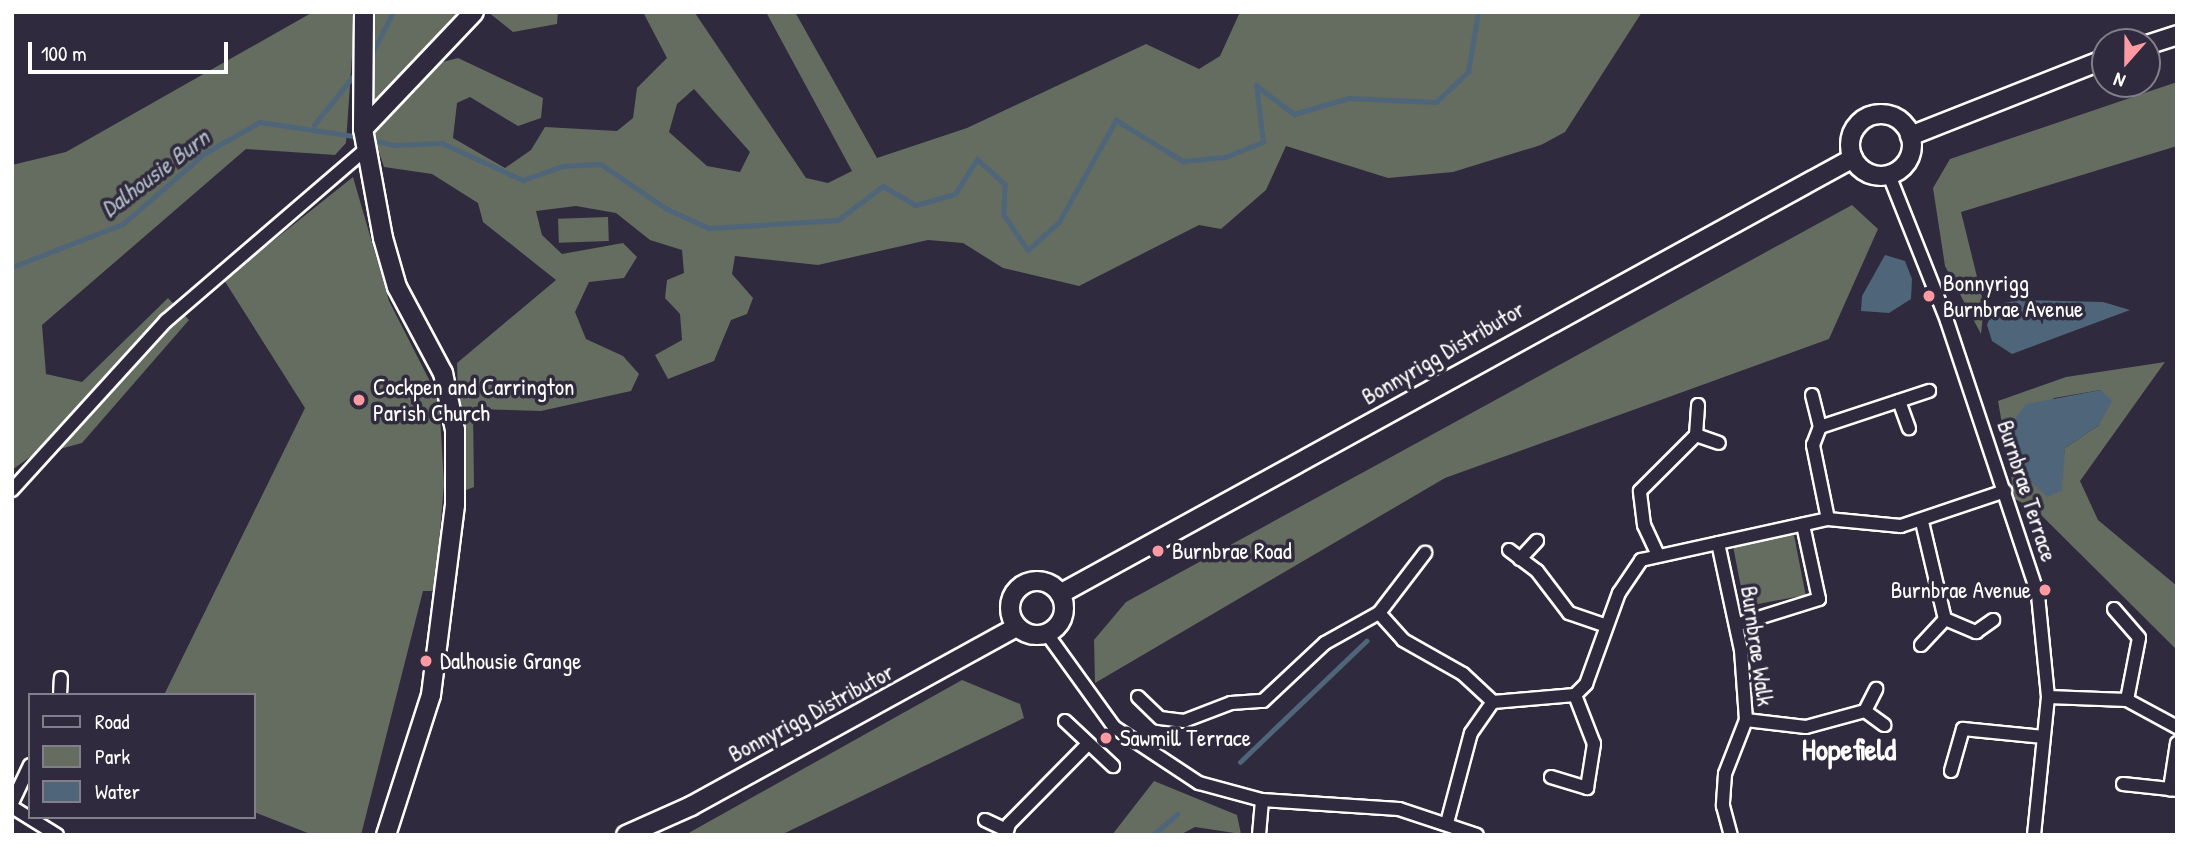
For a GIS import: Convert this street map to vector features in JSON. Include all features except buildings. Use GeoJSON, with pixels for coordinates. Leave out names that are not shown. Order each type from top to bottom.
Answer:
{"type":"FeatureCollection","features":[{"type":"Feature","properties":{"kind":"main road"},"geometry":{"type":"LineString","coordinates":[[364,12],[365,150],[397,286],[443,373],[455,430],[455,505],[431,695],[386,835]]}},
{"type":"Feature","properties":{"kind":"main road"},"geometry":{"type":"LineString","coordinates":[[363,128],[474,12]]}},
{"type":"Feature","properties":{"kind":"main road"},"geometry":{"type":"LineString","coordinates":[[1910,136],[2091,65]]}},
{"type":"Feature","properties":{"kind":"main road"},"geometry":{"type":"LineString","coordinates":[[1887,115],[1910,136],[1905,163],[1889,175],[1871,174],[1853,158],[1851,136],[1864,118],[1887,115]]}},
{"type":"Feature","properties":{"kind":"main road","name":"Bonnyrigg Distributor"},"geometry":{"type":"LineString","coordinates":[[1060,594],[1853,158]]}},
{"type":"Feature","properties":{"kind":"main road"},"geometry":{"type":"LineString","coordinates":[[1041,581],[1060,594],[1064,615],[1047,634],[1035,636],[1016,627],[1010,604],[1020,586],[1041,581]]}},
{"type":"Feature","properties":{"kind":"main road","name":"Bonnyrigg Distributor"},"geometry":{"type":"LineString","coordinates":[[626,835],[737,781],[1016,627]]}},
{"type":"Feature","properties":{"kind":"street"},"geometry":{"type":"LineString","coordinates":[[12,490],[166,321],[365,150]]}},
{"type":"Feature","properties":{"kind":"street","name":"Burnbrae Terrace"},"geometry":{"type":"LineString","coordinates":[[1889,175],[2005,491],[2038,595],[2048,698],[2034,835]]}},
{"type":"Feature","properties":{"kind":"street"},"geometry":{"type":"LineString","coordinates":[[1820,427],[1928,391]]}},
{"type":"Feature","properties":{"kind":"street"},"geometry":{"type":"LineString","coordinates":[[1812,395],[1820,427],[1814,445],[1828,519]]}},
{"type":"Feature","properties":{"kind":"street"},"geometry":{"type":"LineString","coordinates":[[1899,401],[1909,428]]}},
{"type":"Feature","properties":{"kind":"street"},"geometry":{"type":"LineString","coordinates":[[1658,555],[1644,525],[1640,491],[1696,435],[1698,405]]}},
{"type":"Feature","properties":{"kind":"street"},"geometry":{"type":"LineString","coordinates":[[1696,435],[1719,443]]}},
{"type":"Feature","properties":{"kind":"street"},"geometry":{"type":"LineString","coordinates":[[1378,613],[1403,640],[1463,674],[1493,702],[1575,695],[1586,684],[1604,625],[1641,561],[1658,555],[1828,519],[1889,526],[1922,522],[2005,491]]}},
{"type":"Feature","properties":{"kind":"street"},"geometry":{"type":"LineString","coordinates":[[1922,522],[1945,618]]}},
{"type":"Feature","properties":{"kind":"street"},"geometry":{"type":"LineString","coordinates":[[1736,625],[1819,599],[1803,525]]}},
{"type":"Feature","properties":{"kind":"street"},"geometry":{"type":"LineString","coordinates":[[1520,559],[1537,541]]}},
{"type":"Feature","properties":{"kind":"street","name":"Burnbrae Walk"},"geometry":{"type":"LineString","coordinates":[[1718,542],[1736,625],[1746,720],[1725,774],[1723,806],[1731,835]]}},
{"type":"Feature","properties":{"kind":"street"},"geometry":{"type":"LineString","coordinates":[[1509,550],[1569,613],[1604,625]]}},
{"type":"Feature","properties":{"kind":"street"},"geometry":{"type":"LineString","coordinates":[[1138,697],[1160,718],[1184,721],[1231,703],[1263,701],[1325,643],[1378,613],[1425,553]]}},
{"type":"Feature","properties":{"kind":"street"},"geometry":{"type":"LineString","coordinates":[[2114,609],[2139,638],[2127,700]]}},
{"type":"Feature","properties":{"kind":"street"},"geometry":{"type":"LineString","coordinates":[[1945,618],[1976,632],[1993,620]]}},
{"type":"Feature","properties":{"kind":"street"},"geometry":{"type":"LineString","coordinates":[[1921,645],[1945,618]]}},
{"type":"Feature","properties":{"kind":"street"},"geometry":{"type":"LineString","coordinates":[[1047,634],[1097,710],[1134,744],[1199,783],[1262,800],[1387,808],[1447,823],[1477,835]]}},
{"type":"Feature","properties":{"kind":"street"},"geometry":{"type":"LineString","coordinates":[[60,693],[61,678]]}},
{"type":"Feature","properties":{"kind":"street"},"geometry":{"type":"LineString","coordinates":[[1866,711],[1876,689]]}},
{"type":"Feature","properties":{"kind":"street"},"geometry":{"type":"LineString","coordinates":[[1551,776],[1587,788],[1594,744],[1575,695]]}},
{"type":"Feature","properties":{"kind":"street"},"geometry":{"type":"LineString","coordinates":[[2048,698],[2127,700],[2177,727]]}},
{"type":"Feature","properties":{"kind":"street"},"geometry":{"type":"LineString","coordinates":[[1447,823],[1471,733],[1493,702]]}},
{"type":"Feature","properties":{"kind":"street"},"geometry":{"type":"LineString","coordinates":[[1746,720],[1806,727],[1866,711]]}},
{"type":"Feature","properties":{"kind":"street"},"geometry":{"type":"LineString","coordinates":[[1866,711],[1884,725]]}},
{"type":"Feature","properties":{"kind":"street"},"geometry":{"type":"LineString","coordinates":[[1065,721],[1087,745],[1113,766]]}},
{"type":"Feature","properties":{"kind":"street"},"geometry":{"type":"LineString","coordinates":[[1951,771],[1963,729],[2044,737]]}},
{"type":"Feature","properties":{"kind":"street"},"geometry":{"type":"LineString","coordinates":[[2123,784],[2173,789],[2177,743]]}},
{"type":"Feature","properties":{"kind":"street"},"geometry":{"type":"LineString","coordinates":[[985,820],[1006,832],[1087,745]]}},
{"type":"Feature","properties":{"kind":"street"},"geometry":{"type":"LineString","coordinates":[[28,769],[12,805],[28,816]]}},
{"type":"Feature","properties":{"kind":"street"},"geometry":{"type":"LineString","coordinates":[[1259,835],[1262,800]]}},
{"type":"Feature","properties":{"kind":"street"},"geometry":{"type":"LineString","coordinates":[[33,819],[57,835]]}},
{"type":"Feature","properties":{"kind":"green space"},"geometry":{"type":"Polygon","coordinates":[[[313,12],[355,12],[346,143],[335,155],[246,149],[42,325],[46,374],[82,382],[168,298],[189,320],[82,443],[30,457],[12,470],[12,165],[66,152],[313,12]]]}},
{"type":"Feature","properties":{"kind":"green space"},"geometry":{"type":"Polygon","coordinates":[[[375,12],[459,12],[378,101],[370,100],[375,12]]]}},
{"type":"Feature","properties":{"kind":"green space"},"geometry":{"type":"Polygon","coordinates":[[[488,12],[558,12],[557,24],[513,32],[488,12]]]}},
{"type":"Feature","properties":{"kind":"green space"},"geometry":{"type":"Polygon","coordinates":[[[643,12],[695,13],[806,178],[828,183],[852,171],[766,12],[795,12],[877,158],[967,128],[1146,44],[1199,69],[1220,56],[1240,12],[1642,12],[1565,132],[1541,145],[1453,172],[1388,178],[1286,146],[1266,190],[1221,229],[1199,225],[1079,286],[1003,268],[963,243],[928,240],[818,265],[735,256],[732,274],[753,298],[747,314],[731,320],[714,361],[668,379],[655,355],[682,340],[680,314],[665,298],[667,280],[684,273],[682,250],[650,240],[616,213],[576,206],[536,211],[542,235],[562,254],[623,243],[637,257],[624,278],[589,282],[575,312],[586,339],[623,356],[639,374],[631,391],[541,411],[473,409],[474,487],[461,492],[457,363],[556,280],[483,222],[478,203],[432,174],[384,167],[372,131],[423,67],[458,58],[543,98],[541,118],[518,126],[470,97],[457,103],[453,138],[505,168],[531,150],[545,127],[617,131],[633,118],[637,88],[667,58],[643,12]],[[694,89],[677,104],[669,132],[707,166],[740,172],[750,152],[694,89]]]}},
{"type":"Feature","properties":{"kind":"green space"},"geometry":{"type":"Polygon","coordinates":[[[2177,82],[2177,146],[1961,212],[1984,305],[1981,334],[1945,266],[1933,188],[1950,159],[2130,98],[2161,98],[2161,87],[2177,82]]]}},
{"type":"Feature","properties":{"kind":"green space"},"geometry":{"type":"Polygon","coordinates":[[[353,177],[389,301],[439,399],[444,484],[435,591],[423,591],[361,835],[313,835],[256,813],[256,693],[165,693],[305,408],[224,280],[353,177]]]}},
{"type":"Feature","properties":{"kind":"green space"},"geometry":{"type":"Polygon","coordinates":[[[1852,205],[1878,229],[1829,339],[1445,478],[1095,683],[1094,640],[1126,602],[1852,205]]]}},
{"type":"Feature","properties":{"kind":"green space"},"geometry":{"type":"Polygon","coordinates":[[[608,217],[609,241],[559,243],[558,219],[608,217]]]}},
{"type":"Feature","properties":{"kind":"green space"},"geometry":{"type":"Polygon","coordinates":[[[2165,362],[2080,481],[2098,520],[2177,586],[2177,650],[2036,510],[2015,499],[1998,401],[2066,377],[2165,362]],[[2101,390],[2054,398],[2010,433],[2027,478],[2062,469],[2065,448],[2099,425],[2101,390]]]}},
{"type":"Feature","properties":{"kind":"green space"},"geometry":{"type":"Polygon","coordinates":[[[1794,535],[1806,595],[1745,607],[1733,547],[1794,535]]]}},
{"type":"Feature","properties":{"kind":"green space"},"geometry":{"type":"Polygon","coordinates":[[[962,680],[1020,704],[1024,718],[781,835],[685,835],[962,680]]]}},
{"type":"Feature","properties":{"kind":"green space"},"geometry":{"type":"Polygon","coordinates":[[[1154,781],[1237,815],[1241,834],[1195,827],[1180,835],[1112,835],[1154,781]]]}},
{"type":"Feature","properties":{"kind":"water"},"geometry":{"type":"Polygon","coordinates":[[[1885,255],[1905,261],[1912,279],[1911,299],[1889,313],[1861,311],[1862,296],[1885,255]]]}},
{"type":"Feature","properties":{"kind":"water"},"geometry":{"type":"Polygon","coordinates":[[[2019,300],[2103,302],[2130,310],[2012,354],[1992,341],[1987,325],[1994,305],[2019,300]]]}},
{"type":"Feature","properties":{"kind":"water"},"geometry":{"type":"Polygon","coordinates":[[[2101,390],[2112,401],[2099,425],[2065,448],[2062,491],[2047,497],[2027,478],[2010,433],[2014,420],[2026,404],[2101,390]]]}},
{"type":"Feature","properties":{"kind":"waterway"},"geometry":{"type":"LineString","coordinates":[[370,57],[393,12]]}},
{"type":"Feature","properties":{"kind":"waterway","name":"Dalhousie Burn"},"geometry":{"type":"LineString","coordinates":[[368,139],[395,145],[442,143],[523,180],[563,166],[601,164],[667,209],[709,228],[838,220],[883,186],[916,205],[955,194],[977,159],[1005,184],[1004,215],[1028,250],[1059,222],[1116,120],[1183,161],[1225,157],[1263,142],[1256,85],[1294,114],[1349,98],[1436,102],[1468,72],[1478,12]]}},
{"type":"Feature","properties":{"kind":"waterway"},"geometry":{"type":"LineString","coordinates":[[314,125],[359,69]]}},
{"type":"Feature","properties":{"kind":"waterway","name":"Dalhousie Burn"},"geometry":{"type":"LineString","coordinates":[[12,267],[123,224],[205,153],[260,122],[360,137]]}},
{"type":"Feature","properties":{"kind":"waterway"},"geometry":{"type":"LineString","coordinates":[[1240,762],[1366,641]]}},
{"type":"Feature","properties":{"kind":"waterway"},"geometry":{"type":"LineString","coordinates":[[1153,835],[1177,814]]}},
{"type":"Feature","properties":{"kind":"place","name":"Bonnyrigg Burnbrae Avenue"},"geometry":{"type":"Point","coordinates":[1929,296]}},
{"type":"Feature","properties":{"kind":"place","name":"Cockpen and Carrington Parish Church"},"geometry":{"type":"Point","coordinates":[359,400]}},
{"type":"Feature","properties":{"kind":"place","name":"Burnbrae Road"},"geometry":{"type":"Point","coordinates":[1158,551]}},
{"type":"Feature","properties":{"kind":"place","name":"Burnbrae Avenue"},"geometry":{"type":"Point","coordinates":[2045,590]}},
{"type":"Feature","properties":{"kind":"place","name":"Dalhousie Grange"},"geometry":{"type":"Point","coordinates":[426,661]}},
{"type":"Feature","properties":{"kind":"place","name":"Sawmill Terrace"},"geometry":{"type":"Point","coordinates":[1106,738]}},
{"type":"Feature","properties":{"kind":"district","name":"Hopefield"},"geometry":{"type":"Point","coordinates":[1849,749]}}]}
